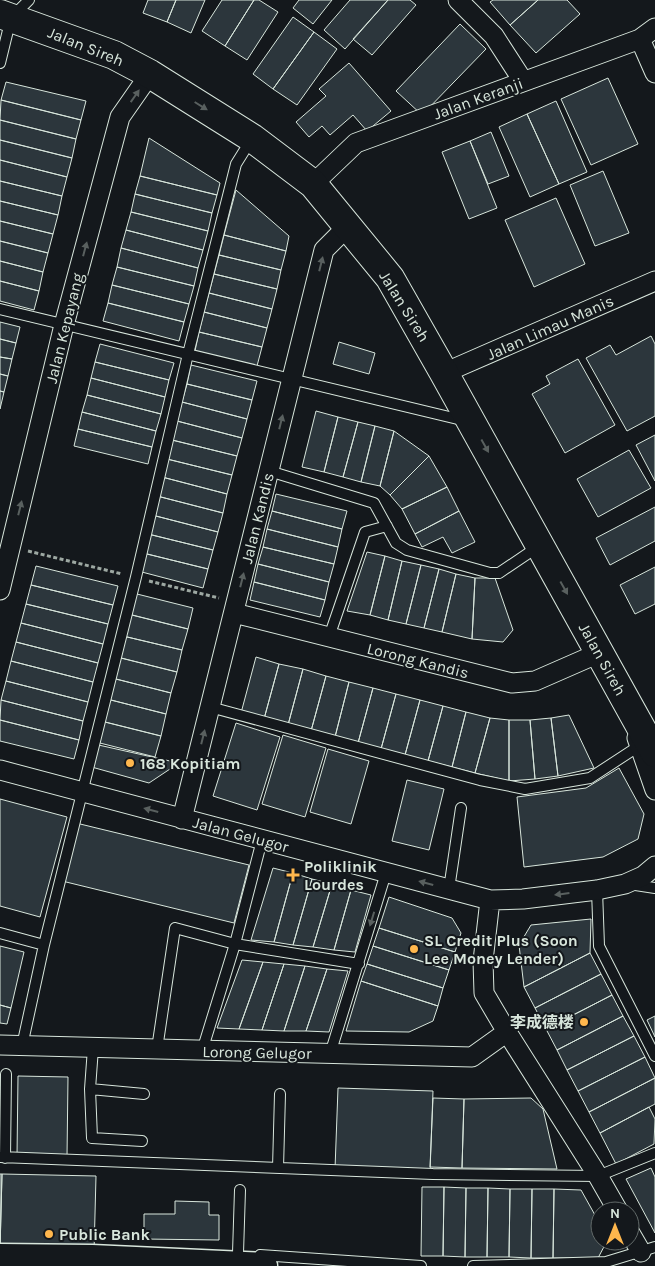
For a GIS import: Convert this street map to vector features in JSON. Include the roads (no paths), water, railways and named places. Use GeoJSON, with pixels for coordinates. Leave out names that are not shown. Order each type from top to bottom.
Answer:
{"type":"FeatureCollection","features":[{"type":"Feature","properties":{"kind":"highway","name":"Jalan Sireh"},"geometry":{"type":"LineString","coordinates":[[13,11],[114,55],[150,74],[252,138],[313,184],[390,278],[628,705],[647,749]]}},
{"type":"Feature","properties":{"kind":"main road"},"geometry":{"type":"LineString","coordinates":[[0,1257],[243,1259]]}},
{"type":"Feature","properties":{"kind":"street"},"geometry":{"type":"LineString","coordinates":[[458,0],[494,36],[523,81]]}},
{"type":"Feature","properties":{"kind":"street"},"geometry":{"type":"LineString","coordinates":[[648,33],[655,73]]}},
{"type":"Feature","properties":{"kind":"street","name":"Jalan Keranji"},"geometry":{"type":"LineString","coordinates":[[313,184],[356,143],[648,33]]}},
{"type":"Feature","properties":{"kind":"street","name":"Jalan Kepayang"},"geometry":{"type":"LineString","coordinates":[[0,590],[5,545],[120,117],[150,74]]}},
{"type":"Feature","properties":{"kind":"street","name":"Jalan Kandis"},"geometry":{"type":"LineString","coordinates":[[182,819],[324,250],[348,226]]}},
{"type":"Feature","properties":{"kind":"street","name":"Jalan Limau Manis"},"geometry":{"type":"LineString","coordinates":[[444,373],[654,283]]}},
{"type":"Feature","properties":{"kind":"street","name":"Lorong Kandis"},"geometry":{"type":"LineString","coordinates":[[234,613],[512,683],[535,681],[599,653]]}},
{"type":"Feature","properties":{"kind":"street"},"geometry":{"type":"LineString","coordinates":[[647,749],[655,790]]}},
{"type":"Feature","properties":{"kind":"street","name":"Jalan Gelugor"},"geometry":{"type":"LineString","coordinates":[[0,770],[490,900],[523,899],[597,890],[652,876]]}},
{"type":"Feature","properties":{"kind":"street"},"geometry":{"type":"LineString","coordinates":[[490,900],[483,961],[484,993],[612,1201]]}},
{"type":"Feature","properties":{"kind":"street","name":"Lorong Gelugor"},"geometry":{"type":"LineString","coordinates":[[0,1046],[472,1057],[507,1032]]}},
{"type":"Feature","properties":{"kind":"lane"},"geometry":{"type":"LineString","coordinates":[[0,63],[13,11]]}},
{"type":"Feature","properties":{"kind":"lane"},"geometry":{"type":"LineString","coordinates":[[22,1046],[44,944],[136,577],[188,354],[236,164],[252,138]]}},
{"type":"Feature","properties":{"kind":"lane"},"geometry":{"type":"LineString","coordinates":[[0,309],[472,423]]}},
{"type":"Feature","properties":{"kind":"lane"},"geometry":{"type":"LineString","coordinates":[[269,471],[374,503],[396,543],[407,550],[490,573],[499,572],[540,545]]}},
{"type":"Feature","properties":{"kind":"lane"},"geometry":{"type":"LineString","coordinates":[[329,637],[364,532],[387,526]]}},
{"type":"Feature","properties":{"kind":"lane"},"geometry":{"type":"LineString","coordinates":[[210,707],[480,780],[526,789],[590,778],[647,749]]}},
{"type":"Feature","properties":{"kind":"lane"},"geometry":{"type":"LineString","coordinates":[[449,889],[461,808]]}},
{"type":"Feature","properties":{"kind":"lane"},"geometry":{"type":"LineString","coordinates":[[202,1050],[235,944],[262,840]]}},
{"type":"Feature","properties":{"kind":"lane"},"geometry":{"type":"LineString","coordinates":[[330,1054],[386,873]]}},
{"type":"Feature","properties":{"kind":"lane"},"geometry":{"type":"LineString","coordinates":[[597,890],[599,946],[655,1056]]}},
{"type":"Feature","properties":{"kind":"lane"},"geometry":{"type":"LineString","coordinates":[[157,1049],[175,928],[235,944],[359,964]]}},
{"type":"Feature","properties":{"kind":"lane"},"geometry":{"type":"LineString","coordinates":[[0,933],[44,944]]}},
{"type":"Feature","properties":{"kind":"lane"},"geometry":{"type":"LineString","coordinates":[[93,1048],[90,1089],[92,1138],[142,1141]]}},
{"type":"Feature","properties":{"kind":"lane"},"geometry":{"type":"LineString","coordinates":[[6,1074],[3,1158],[433,1174],[598,1176],[655,1153]]}},
{"type":"Feature","properties":{"kind":"lane"},"geometry":{"type":"LineString","coordinates":[[90,1089],[144,1094]]}},
{"type":"Feature","properties":{"kind":"lane"},"geometry":{"type":"LineString","coordinates":[[278,1168],[280,1094]]}},
{"type":"Feature","properties":{"kind":"lane"},"geometry":{"type":"LineString","coordinates":[[240,1190],[243,1259],[422,1266]]}},
{"type":"Feature","properties":{"kind":"lane"},"geometry":{"type":"LineString","coordinates":[[92,1258],[117,1250]]}},
{"type":"Feature","properties":{"kind":"lane"},"geometry":{"type":"LineString","coordinates":[[473,1266],[606,1262],[648,1250]]}},
{"type":"Feature","properties":{"kind":"place","name":"168 Kopitiam"},"geometry":{"type":"Point","coordinates":[130,763]}},
{"type":"Feature","properties":{"kind":"place","name":"Poliklinik Lourdes"},"geometry":{"type":"Point","coordinates":[293,875]}},
{"type":"Feature","properties":{"kind":"place","name":"SL Credit Plus (Soon Lee Money Lender)"},"geometry":{"type":"Point","coordinates":[414,949]}},
{"type":"Feature","properties":{"kind":"place","name":"李成德楼"},"geometry":{"type":"Point","coordinates":[584,1022]}},
{"type":"Feature","properties":{"kind":"place","name":"Public Bank"},"geometry":{"type":"Point","coordinates":[49,1234]}}]}
